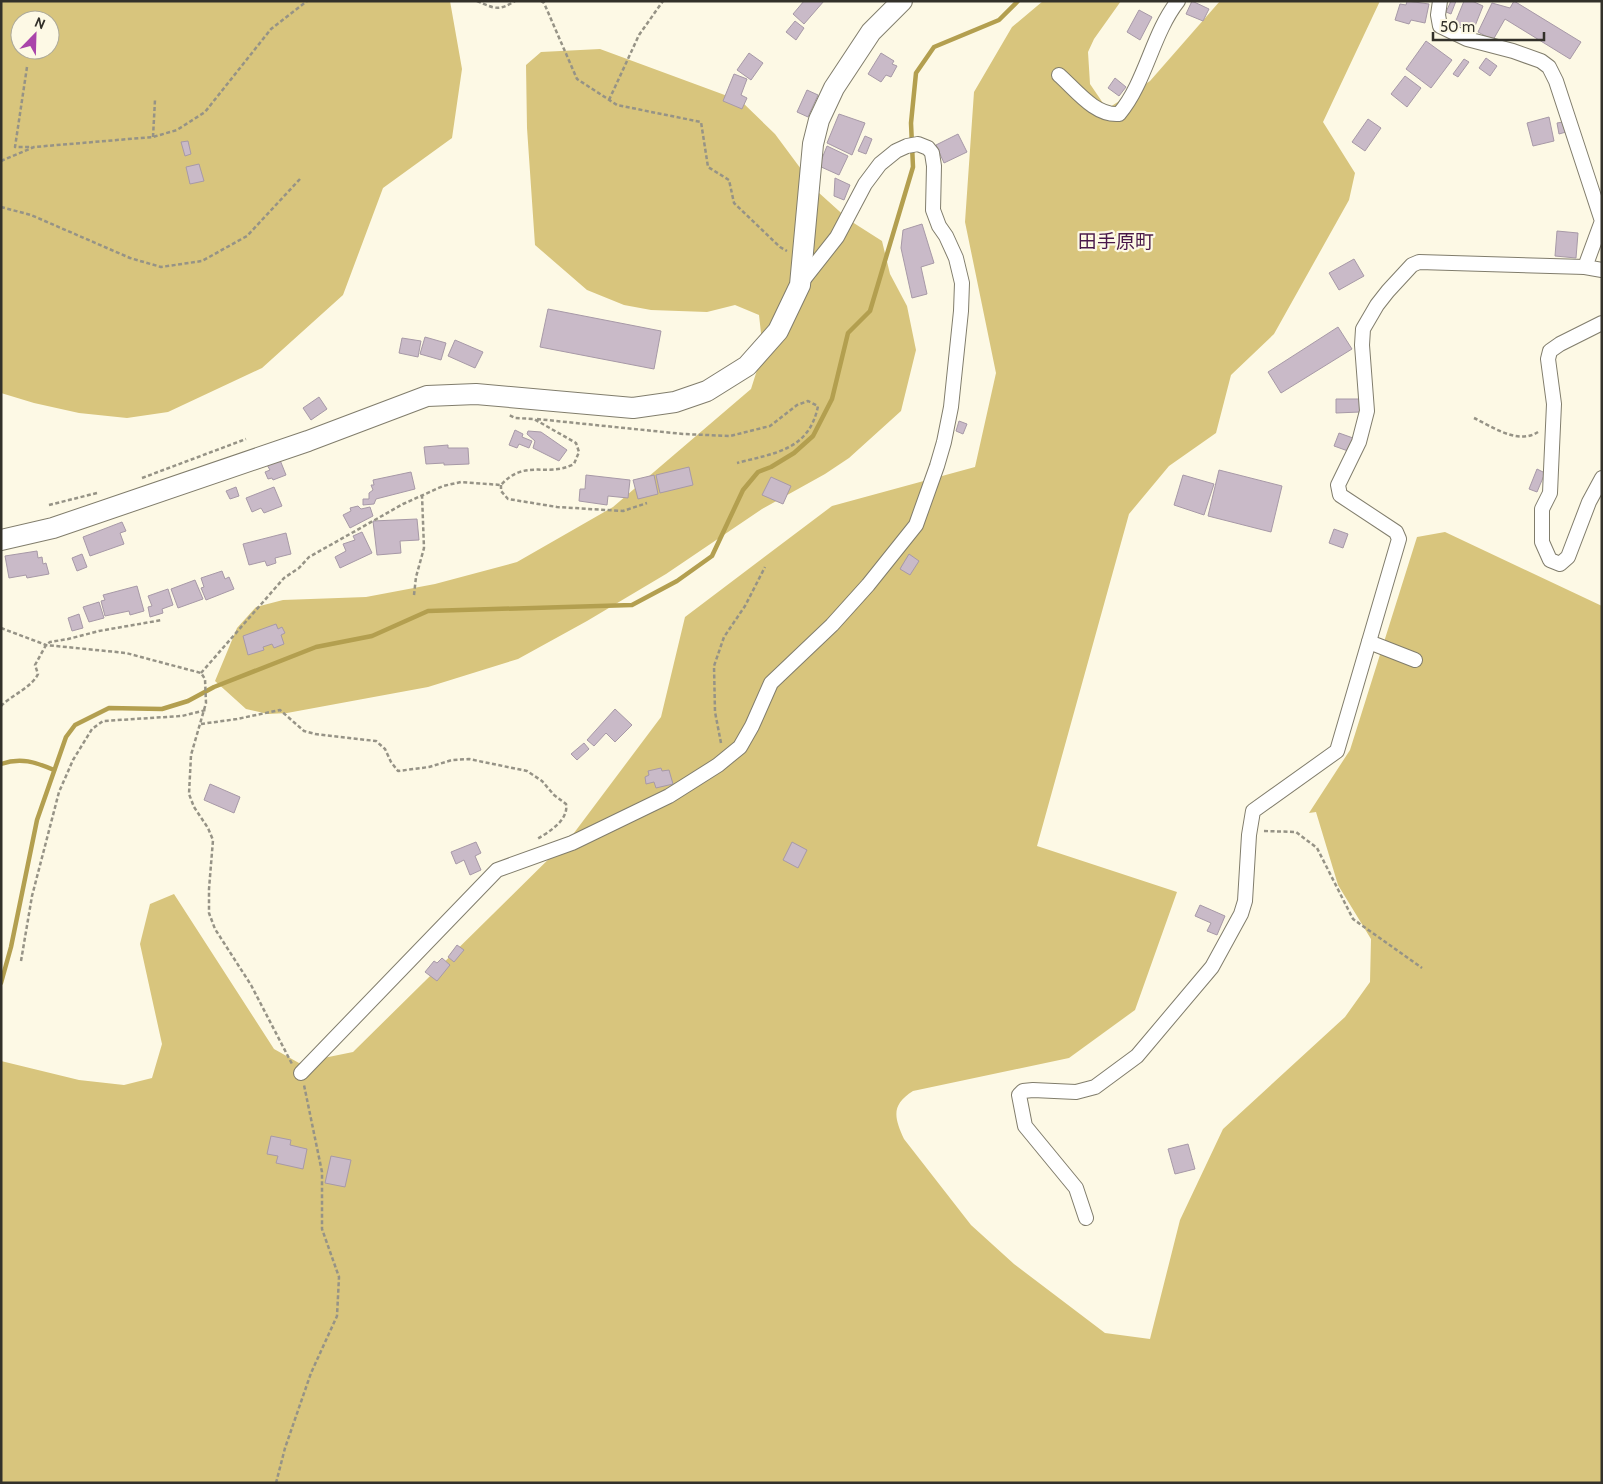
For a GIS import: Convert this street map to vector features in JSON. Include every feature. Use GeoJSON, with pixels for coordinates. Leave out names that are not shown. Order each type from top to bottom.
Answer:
{"type":"FeatureCollection","features":[{"type":"Feature","properties":{"kind":"street"},"geometry":{"type":"LineString","coordinates":[[800,285],[813,144],[820,120],[834,88],[871,32],[902,1]]}},
{"type":"Feature","properties":{"kind":"street"},"geometry":{"type":"LineString","coordinates":[[1060,75],[1095,108],[1104,113],[1119,114],[1132,96],[1170,14],[1178,1]]}},
{"type":"Feature","properties":{"kind":"street"},"geometry":{"type":"LineString","coordinates":[[1440,1],[1438,15],[1440,26],[1467,39],[1513,51],[1541,61],[1549,67],[1556,81],[1602,222],[1585,267]]}},
{"type":"Feature","properties":{"kind":"street"},"geometry":{"type":"LineString","coordinates":[[1,540],[53,528],[308,441],[427,396],[476,394],[633,408],[675,402],[707,391],[747,366],[778,331],[800,285],[838,237],[865,184],[875,170],[896,151],[912,145],[928,148],[932,153],[934,166],[933,210],[939,226],[956,258],[962,283],[961,311],[951,407],[937,466],[916,525],[868,585],[832,625],[772,683],[740,747],[725,760],[669,796],[572,843],[496,870],[301,1073]]}},
{"type":"Feature","properties":{"kind":"street"},"geometry":{"type":"LineString","coordinates":[[1086,1218],[1076,1188],[1025,1126],[1019,1095],[1022,1091],[1076,1092],[1095,1087],[1138,1056],[1212,967],[1241,914],[1253,811],[1337,750],[1399,539],[1396,532],[1340,495],[1338,485],[1359,442],[1367,411],[1362,345],[1363,328],[1370,314],[1412,264],[1419,262],[1585,267],[1602,270]]}},
{"type":"Feature","properties":{"kind":"street"},"geometry":{"type":"LineString","coordinates":[[1602,323],[1560,344],[1550,351],[1548,359],[1554,404],[1550,493],[1542,509],[1542,542],[1550,560],[1560,564],[1568,557],[1589,502],[1602,478]]}},
{"type":"Feature","properties":{"kind":"street"},"geometry":{"type":"LineString","coordinates":[[1369,642],[1415,660]]}},
{"type":"Feature","properties":{"kind":"path"},"geometry":{"type":"LineString","coordinates":[[27,67],[15,147],[34,147],[153,136],[177,130],[205,112],[270,29],[307,1]]}},
{"type":"Feature","properties":{"kind":"path"},"geometry":{"type":"LineString","coordinates":[[478,1],[491,7],[504,8],[515,1]]}},
{"type":"Feature","properties":{"kind":"path"},"geometry":{"type":"LineString","coordinates":[[541,1],[544,3],[554,24],[577,79],[617,105],[701,122],[708,167],[729,180],[734,203],[780,247],[802,258]]}},
{"type":"Feature","properties":{"kind":"path"},"geometry":{"type":"LineString","coordinates":[[609,100],[639,36],[663,1]]}},
{"type":"Feature","properties":{"kind":"path"},"geometry":{"type":"LineString","coordinates":[[153,136],[155,100]]}},
{"type":"Feature","properties":{"kind":"path"},"geometry":{"type":"LineString","coordinates":[[1,161],[34,147]]}},
{"type":"Feature","properties":{"kind":"path"},"geometry":{"type":"LineString","coordinates":[[1,207],[31,215],[130,258],[161,267],[202,260],[247,236],[300,179]]}},
{"type":"Feature","properties":{"kind":"path"},"geometry":{"type":"LineString","coordinates":[[508,414],[515,418],[683,434],[730,436],[770,426],[797,404],[808,401],[818,406],[816,416],[808,430],[796,444],[783,451],[737,463]]}},
{"type":"Feature","properties":{"kind":"path"},"geometry":{"type":"LineString","coordinates":[[1474,418],[1516,437],[1527,436],[1538,433],[1554,404]]}},
{"type":"Feature","properties":{"kind":"path"},"geometry":{"type":"LineString","coordinates":[[534,419],[576,443],[579,452],[574,464],[565,469],[518,471],[501,485],[501,491],[508,499],[557,507],[623,511],[647,503]]}},
{"type":"Feature","properties":{"kind":"path"},"geometry":{"type":"LineString","coordinates":[[201,673],[284,578],[299,568],[309,557],[403,504],[443,486],[461,482],[501,485]]}},
{"type":"Feature","properties":{"kind":"path"},"geometry":{"type":"LineString","coordinates":[[49,505],[100,492]]}},
{"type":"Feature","properties":{"kind":"path"},"geometry":{"type":"LineString","coordinates":[[414,595],[416,578],[424,548],[422,495]]}},
{"type":"Feature","properties":{"kind":"path"},"geometry":{"type":"LineString","coordinates":[[725,760],[715,712],[714,666],[724,637],[745,606],[765,567]]}},
{"type":"Feature","properties":{"kind":"path"},"geometry":{"type":"LineString","coordinates":[[1,706],[11,696],[35,681],[38,674],[35,665],[46,645],[50,642],[162,620]]}},
{"type":"Feature","properties":{"kind":"path"},"geometry":{"type":"LineString","coordinates":[[1,628],[46,645],[126,652],[201,673],[205,679],[206,710],[191,755],[189,794],[194,807],[214,840],[209,889],[209,913],[215,929],[251,985],[290,1062],[301,1073],[322,1172],[322,1229],[339,1277],[337,1316],[311,1373],[285,1448],[276,1483]]}},
{"type":"Feature","properties":{"kind":"path"},"geometry":{"type":"LineString","coordinates":[[21,962],[32,896],[58,792],[73,760],[92,730],[103,721],[182,716],[206,710]]}},
{"type":"Feature","properties":{"kind":"path"},"geometry":{"type":"LineString","coordinates":[[201,724],[280,710],[304,731],[376,741],[386,749],[391,762],[398,771],[429,767],[452,760],[469,759],[527,771],[542,781],[554,795],[566,804],[567,810],[563,819],[533,842]]}},
{"type":"Feature","properties":{"kind":"path"},"geometry":{"type":"LineString","coordinates":[[1250,830],[1296,832],[1317,848],[1353,919],[1422,968]]}},
{"type":"Feature","properties":{"kind":"shaded area"},"geometry":{"type":"Polygon","coordinates":[[[1,1],[450,1],[462,69],[452,138],[383,188],[343,295],[262,368],[168,412],[127,418],[79,413],[1,393],[1,1]]]}},
{"type":"Feature","properties":{"kind":"shaded area"},"geometry":{"type":"Polygon","coordinates":[[[1043,1],[1121,1],[1094,39],[1088,52],[1090,84],[1107,109],[1150,81],[1220,1],[1380,1],[1323,122],[1355,173],[1349,200],[1274,334],[1231,375],[1216,433],[1169,466],[1129,514],[1037,846],[1177,892],[1135,1010],[1069,1058],[913,1091],[901,1101],[898,1107],[896,1112],[898,1124],[904,1139],[971,1225],[1014,1264],[1105,1333],[1150,1339],[1180,1220],[1223,1129],[1345,1017],[1370,982],[1371,939],[1338,885],[1316,812],[1309,813],[1350,750],[1417,537],[1445,532],[1602,606],[1602,1483],[1,1483],[1,1061],[79,1080],[124,1085],[152,1078],[162,1044],[140,944],[150,904],[174,894],[274,1049],[299,1063],[353,1052],[571,837],[661,717],[685,617],[832,506],[975,467],[996,373],[965,222],[974,92],[1012,27],[1043,1]]]}},
{"type":"Feature","properties":{"kind":"shaded area"},"geometry":{"type":"Polygon","coordinates":[[[600,49],[741,101],[775,134],[818,192],[849,220],[882,241],[890,274],[907,306],[916,350],[901,411],[849,458],[825,474],[762,509],[666,574],[518,659],[428,687],[287,713],[268,714],[246,709],[215,681],[237,628],[256,607],[283,600],[366,597],[435,584],[517,562],[613,507],[751,389],[763,351],[759,315],[735,305],[707,312],[651,310],[624,305],[587,290],[535,245],[527,128],[526,65],[541,52],[600,49]]]}},
{"type":"Feature","properties":{"kind":"building"},"geometry":{"type":"Polygon","coordinates":[[[804,1],[824,1],[804,24],[793,14],[804,1]]]}},
{"type":"Feature","properties":{"kind":"building"},"geometry":{"type":"Polygon","coordinates":[[[1192,1],[1209,9],[1203,21],[1186,14],[1192,1]]]}},
{"type":"Feature","properties":{"kind":"building"},"geometry":{"type":"Polygon","coordinates":[[[1407,1],[1429,4],[1425,23],[1411,20],[1409,24],[1395,20],[1400,4],[1406,5],[1407,1]]]}},
{"type":"Feature","properties":{"kind":"building"},"geometry":{"type":"Polygon","coordinates":[[[1451,1],[1456,1],[1451,14],[1446,12],[1451,1]]]}},
{"type":"Feature","properties":{"kind":"building"},"geometry":{"type":"Polygon","coordinates":[[[1464,1],[1472,1],[1483,6],[1473,31],[1455,23],[1464,1]]]}},
{"type":"Feature","properties":{"kind":"building"},"geometry":{"type":"Polygon","coordinates":[[[1514,1],[1581,42],[1570,59],[1505,19],[1493,40],[1478,32],[1492,3],[1510,8],[1514,1]]]}},
{"type":"Feature","properties":{"kind":"building"},"geometry":{"type":"Polygon","coordinates":[[[1139,10],[1152,17],[1140,40],[1127,32],[1139,10]]]}},
{"type":"Feature","properties":{"kind":"building"},"geometry":{"type":"Polygon","coordinates":[[[795,21],[804,28],[796,40],[786,32],[795,21]]]}},
{"type":"Feature","properties":{"kind":"building"},"geometry":{"type":"Polygon","coordinates":[[[1426,41],[1452,60],[1431,88],[1406,69],[1426,41]]]}},
{"type":"Feature","properties":{"kind":"building"},"geometry":{"type":"Polygon","coordinates":[[[749,53],[763,63],[751,80],[737,70],[749,53]]]}},
{"type":"Feature","properties":{"kind":"building"},"geometry":{"type":"Polygon","coordinates":[[[881,53],[894,61],[892,64],[897,66],[891,77],[886,75],[881,82],[868,74],[881,53]]]}},
{"type":"Feature","properties":{"kind":"building"},"geometry":{"type":"Polygon","coordinates":[[[1486,58],[1497,66],[1490,76],[1479,68],[1486,58]]]}},
{"type":"Feature","properties":{"kind":"building"},"geometry":{"type":"Polygon","coordinates":[[[1464,59],[1469,62],[1458,77],[1453,74],[1464,59]]]}},
{"type":"Feature","properties":{"kind":"building"},"geometry":{"type":"Polygon","coordinates":[[[734,74],[747,79],[741,95],[747,98],[742,109],[723,101],[734,74]]]}},
{"type":"Feature","properties":{"kind":"building"},"geometry":{"type":"Polygon","coordinates":[[[1405,76],[1421,88],[1407,107],[1391,94],[1405,76]]]}},
{"type":"Feature","properties":{"kind":"building"},"geometry":{"type":"Polygon","coordinates":[[[1115,78],[1126,87],[1119,96],[1108,88],[1115,78]]]}},
{"type":"Feature","properties":{"kind":"building"},"geometry":{"type":"Polygon","coordinates":[[[807,90],[818,95],[808,117],[797,112],[807,90]]]}},
{"type":"Feature","properties":{"kind":"building"},"geometry":{"type":"Polygon","coordinates":[[[839,114],[865,123],[852,155],[827,143],[839,114]]]}},
{"type":"Feature","properties":{"kind":"building"},"geometry":{"type":"Polygon","coordinates":[[[1549,117],[1554,141],[1533,146],[1527,123],[1549,117]]]}},
{"type":"Feature","properties":{"kind":"building"},"geometry":{"type":"Polygon","coordinates":[[[1368,119],[1381,128],[1365,151],[1352,142],[1368,119]]]}},
{"type":"Feature","properties":{"kind":"building"},"geometry":{"type":"Polygon","coordinates":[[[1563,122],[1566,132],[1559,134],[1557,123],[1563,122]]]}},
{"type":"Feature","properties":{"kind":"building"},"geometry":{"type":"Polygon","coordinates":[[[958,134],[967,152],[944,163],[936,145],[958,134]]]}},
{"type":"Feature","properties":{"kind":"building"},"geometry":{"type":"Polygon","coordinates":[[[865,136],[872,139],[866,154],[858,151],[865,136]]]}},
{"type":"Feature","properties":{"kind":"building"},"geometry":{"type":"Polygon","coordinates":[[[188,141],[191,154],[185,156],[181,142],[188,141]]]}},
{"type":"Feature","properties":{"kind":"building"},"geometry":{"type":"Polygon","coordinates":[[[827,146],[848,156],[839,175],[819,166],[827,146]]]}},
{"type":"Feature","properties":{"kind":"building"},"geometry":{"type":"Polygon","coordinates":[[[199,164],[204,181],[190,184],[186,167],[199,164]]]}},
{"type":"Feature","properties":{"kind":"building"},"geometry":{"type":"Polygon","coordinates":[[[835,178],[850,185],[844,200],[834,196],[835,178]]]}},
{"type":"Feature","properties":{"kind":"building"},"geometry":{"type":"Polygon","coordinates":[[[922,224],[934,263],[921,267],[927,294],[912,298],[901,248],[903,230],[922,224]]]}},
{"type":"Feature","properties":{"kind":"building"},"geometry":{"type":"Polygon","coordinates":[[[1557,231],[1578,233],[1576,258],[1555,256],[1557,231]]]}},
{"type":"Feature","properties":{"kind":"building"},"geometry":{"type":"Polygon","coordinates":[[[1354,259],[1364,276],[1339,290],[1329,273],[1354,259]]]}},
{"type":"Feature","properties":{"kind":"building"},"geometry":{"type":"Polygon","coordinates":[[[548,309],[661,331],[654,369],[540,347],[548,309]]]}},
{"type":"Feature","properties":{"kind":"building"},"geometry":{"type":"Polygon","coordinates":[[[1338,327],[1352,349],[1281,393],[1268,372],[1338,327]]]}},
{"type":"Feature","properties":{"kind":"building"},"geometry":{"type":"Polygon","coordinates":[[[425,337],[446,343],[441,360],[420,354],[425,337]]]}},
{"type":"Feature","properties":{"kind":"building"},"geometry":{"type":"Polygon","coordinates":[[[402,338],[421,341],[418,357],[399,353],[402,338]]]}},
{"type":"Feature","properties":{"kind":"building"},"geometry":{"type":"Polygon","coordinates":[[[455,340],[483,352],[475,368],[448,356],[455,340]]]}},
{"type":"Feature","properties":{"kind":"building"},"geometry":{"type":"Polygon","coordinates":[[[319,397],[327,409],[311,420],[303,408],[319,397]]]}},
{"type":"Feature","properties":{"kind":"building"},"geometry":{"type":"Polygon","coordinates":[[[1336,399],[1360,399],[1360,412],[1336,413],[1336,399]]]}},
{"type":"Feature","properties":{"kind":"building"},"geometry":{"type":"Polygon","coordinates":[[[959,421],[967,424],[963,434],[956,431],[959,421]]]}},
{"type":"Feature","properties":{"kind":"building"},"geometry":{"type":"Polygon","coordinates":[[[515,430],[523,434],[522,437],[532,441],[529,448],[519,444],[517,448],[509,445],[515,430]]]}},
{"type":"Feature","properties":{"kind":"building"},"geometry":{"type":"Polygon","coordinates":[[[528,431],[541,432],[567,450],[559,461],[533,448],[535,441],[527,434],[528,431]]]}},
{"type":"Feature","properties":{"kind":"building"},"geometry":{"type":"Polygon","coordinates":[[[1339,433],[1353,438],[1348,451],[1334,446],[1339,433]]]}},
{"type":"Feature","properties":{"kind":"building"},"geometry":{"type":"Polygon","coordinates":[[[448,445],[448,448],[468,448],[469,464],[426,464],[424,447],[448,445]]]}},
{"type":"Feature","properties":{"kind":"building"},"geometry":{"type":"Polygon","coordinates":[[[280,460],[286,475],[273,480],[272,478],[268,479],[265,472],[270,470],[267,465],[280,460]]]}},
{"type":"Feature","properties":{"kind":"building"},"geometry":{"type":"Polygon","coordinates":[[[689,467],[693,485],[660,493],[656,475],[689,467]]]}},
{"type":"Feature","properties":{"kind":"building"},"geometry":{"type":"Polygon","coordinates":[[[1537,469],[1545,473],[1537,492],[1529,489],[1537,469]]]}},
{"type":"Feature","properties":{"kind":"building"},"geometry":{"type":"Polygon","coordinates":[[[1219,470],[1282,486],[1271,532],[1208,516],[1219,470]]]}},
{"type":"Feature","properties":{"kind":"building"},"geometry":{"type":"Polygon","coordinates":[[[411,472],[415,489],[376,499],[374,504],[363,505],[363,499],[369,499],[369,493],[373,490],[371,485],[374,485],[373,480],[411,472]]]}},
{"type":"Feature","properties":{"kind":"building"},"geometry":{"type":"Polygon","coordinates":[[[586,475],[630,480],[628,498],[608,496],[607,505],[579,501],[580,489],[585,489],[586,475]]]}},
{"type":"Feature","properties":{"kind":"building"},"geometry":{"type":"Polygon","coordinates":[[[654,475],[658,494],[638,499],[633,480],[654,475]]]}},
{"type":"Feature","properties":{"kind":"building"},"geometry":{"type":"Polygon","coordinates":[[[1183,475],[1214,484],[1204,515],[1174,505],[1183,475]]]}},
{"type":"Feature","properties":{"kind":"building"},"geometry":{"type":"Polygon","coordinates":[[[771,477],[791,486],[783,504],[762,495],[771,477]]]}},
{"type":"Feature","properties":{"kind":"building"},"geometry":{"type":"Polygon","coordinates":[[[236,487],[239,496],[230,499],[226,491],[236,487]]]}},
{"type":"Feature","properties":{"kind":"building"},"geometry":{"type":"Polygon","coordinates":[[[274,487],[282,506],[264,513],[261,508],[252,512],[246,498],[274,487]]]}},
{"type":"Feature","properties":{"kind":"building"},"geometry":{"type":"Polygon","coordinates":[[[358,506],[361,509],[370,507],[373,516],[350,528],[343,515],[351,511],[350,508],[358,506]]]}},
{"type":"Feature","properties":{"kind":"building"},"geometry":{"type":"Polygon","coordinates":[[[417,519],[419,540],[400,541],[401,553],[377,555],[373,521],[417,519]]]}},
{"type":"Feature","properties":{"kind":"building"},"geometry":{"type":"Polygon","coordinates":[[[122,522],[126,531],[120,533],[124,544],[90,556],[83,537],[122,522]]]}},
{"type":"Feature","properties":{"kind":"building"},"geometry":{"type":"Polygon","coordinates":[[[1334,529],[1348,534],[1343,548],[1329,543],[1334,529]]]}},
{"type":"Feature","properties":{"kind":"building"},"geometry":{"type":"Polygon","coordinates":[[[362,532],[372,553],[340,568],[335,557],[346,551],[343,544],[355,540],[353,536],[362,532]]]}},
{"type":"Feature","properties":{"kind":"building"},"geometry":{"type":"Polygon","coordinates":[[[286,533],[291,554],[275,558],[276,563],[267,566],[265,561],[249,565],[243,544],[286,533]]]}},
{"type":"Feature","properties":{"kind":"building"},"geometry":{"type":"Polygon","coordinates":[[[37,551],[38,558],[42,557],[43,564],[46,563],[49,574],[27,578],[26,575],[9,578],[5,556],[37,551]]]}},
{"type":"Feature","properties":{"kind":"building"},"geometry":{"type":"Polygon","coordinates":[[[82,554],[87,567],[77,571],[72,558],[82,554]]]}},
{"type":"Feature","properties":{"kind":"building"},"geometry":{"type":"Polygon","coordinates":[[[909,554],[919,561],[910,575],[900,569],[909,554]]]}},
{"type":"Feature","properties":{"kind":"building"},"geometry":{"type":"Polygon","coordinates":[[[222,571],[225,579],[229,577],[234,589],[206,600],[201,588],[204,587],[201,578],[222,571]]]}},
{"type":"Feature","properties":{"kind":"building"},"geometry":{"type":"Polygon","coordinates":[[[195,580],[203,599],[178,608],[171,589],[195,580]]]}},
{"type":"Feature","properties":{"kind":"building"},"geometry":{"type":"Polygon","coordinates":[[[137,586],[144,611],[130,615],[129,611],[105,616],[101,601],[105,600],[103,595],[137,586]]]}},
{"type":"Feature","properties":{"kind":"building"},"geometry":{"type":"Polygon","coordinates":[[[168,589],[173,605],[162,609],[163,613],[150,617],[148,607],[152,606],[148,596],[168,589]]]}},
{"type":"Feature","properties":{"kind":"building"},"geometry":{"type":"Polygon","coordinates":[[[99,602],[104,618],[89,622],[83,607],[99,602]]]}},
{"type":"Feature","properties":{"kind":"building"},"geometry":{"type":"Polygon","coordinates":[[[79,614],[83,628],[72,631],[68,618],[79,614]]]}},
{"type":"Feature","properties":{"kind":"building"},"geometry":{"type":"Polygon","coordinates":[[[276,624],[278,629],[282,627],[285,633],[281,635],[284,644],[274,648],[272,644],[263,647],[264,650],[248,655],[243,636],[276,624]]]}},
{"type":"Feature","properties":{"kind":"building"},"geometry":{"type":"Polygon","coordinates":[[[615,709],[632,725],[615,742],[606,733],[594,746],[587,740],[615,709]]]}},
{"type":"Feature","properties":{"kind":"building"},"geometry":{"type":"Polygon","coordinates":[[[584,743],[589,749],[577,760],[571,754],[584,743]]]}},
{"type":"Feature","properties":{"kind":"building"},"geometry":{"type":"Polygon","coordinates":[[[661,768],[662,771],[669,770],[673,784],[656,788],[654,782],[646,784],[645,777],[649,775],[648,771],[661,768]]]}},
{"type":"Feature","properties":{"kind":"building"},"geometry":{"type":"Polygon","coordinates":[[[210,784],[240,797],[234,813],[204,800],[210,784]]]}},
{"type":"Feature","properties":{"kind":"building"},"geometry":{"type":"Polygon","coordinates":[[[476,842],[481,853],[475,856],[481,870],[470,875],[464,860],[456,864],[451,852],[476,842]]]}},
{"type":"Feature","properties":{"kind":"building"},"geometry":{"type":"Polygon","coordinates":[[[792,842],[807,850],[798,868],[783,860],[792,842]]]}},
{"type":"Feature","properties":{"kind":"building"},"geometry":{"type":"Polygon","coordinates":[[[1200,905],[1225,916],[1217,935],[1207,931],[1211,923],[1195,916],[1200,905]]]}},
{"type":"Feature","properties":{"kind":"building"},"geometry":{"type":"Polygon","coordinates":[[[457,945],[464,950],[454,962],[448,957],[457,945]]]}},
{"type":"Feature","properties":{"kind":"building"},"geometry":{"type":"Polygon","coordinates":[[[442,958],[450,965],[437,981],[425,972],[434,961],[437,963],[442,958]]]}},
{"type":"Feature","properties":{"kind":"building"},"geometry":{"type":"Polygon","coordinates":[[[271,1136],[291,1140],[290,1145],[307,1149],[303,1169],[276,1163],[278,1156],[267,1154],[271,1136]]]}},
{"type":"Feature","properties":{"kind":"building"},"geometry":{"type":"Polygon","coordinates":[[[1188,1144],[1195,1169],[1175,1174],[1168,1149],[1188,1144]]]}},
{"type":"Feature","properties":{"kind":"building"},"geometry":{"type":"Polygon","coordinates":[[[331,1156],[351,1160],[345,1187],[325,1183],[331,1156]]]}},
{"type":"Feature","properties":{"kind":"waterway"},"geometry":{"type":"LineString","coordinates":[[1,983],[11,947],[37,820],[66,737],[75,725],[109,708],[162,709],[188,701],[214,687],[316,647],[372,636],[428,611],[632,605],[677,581],[712,556],[743,490],[758,472],[771,467],[794,453],[813,436],[832,399],[848,333],[870,311],[913,167],[911,123],[916,73],[934,47],[999,20],[1018,1]]}},
{"type":"Feature","properties":{"kind":"waterway"},"geometry":{"type":"LineString","coordinates":[[1,764],[28,761],[54,770]]}},
{"type":"Feature","properties":{"kind":"district","name":"田手原町"},"geometry":{"type":"Point","coordinates":[1116,241]}}]}
